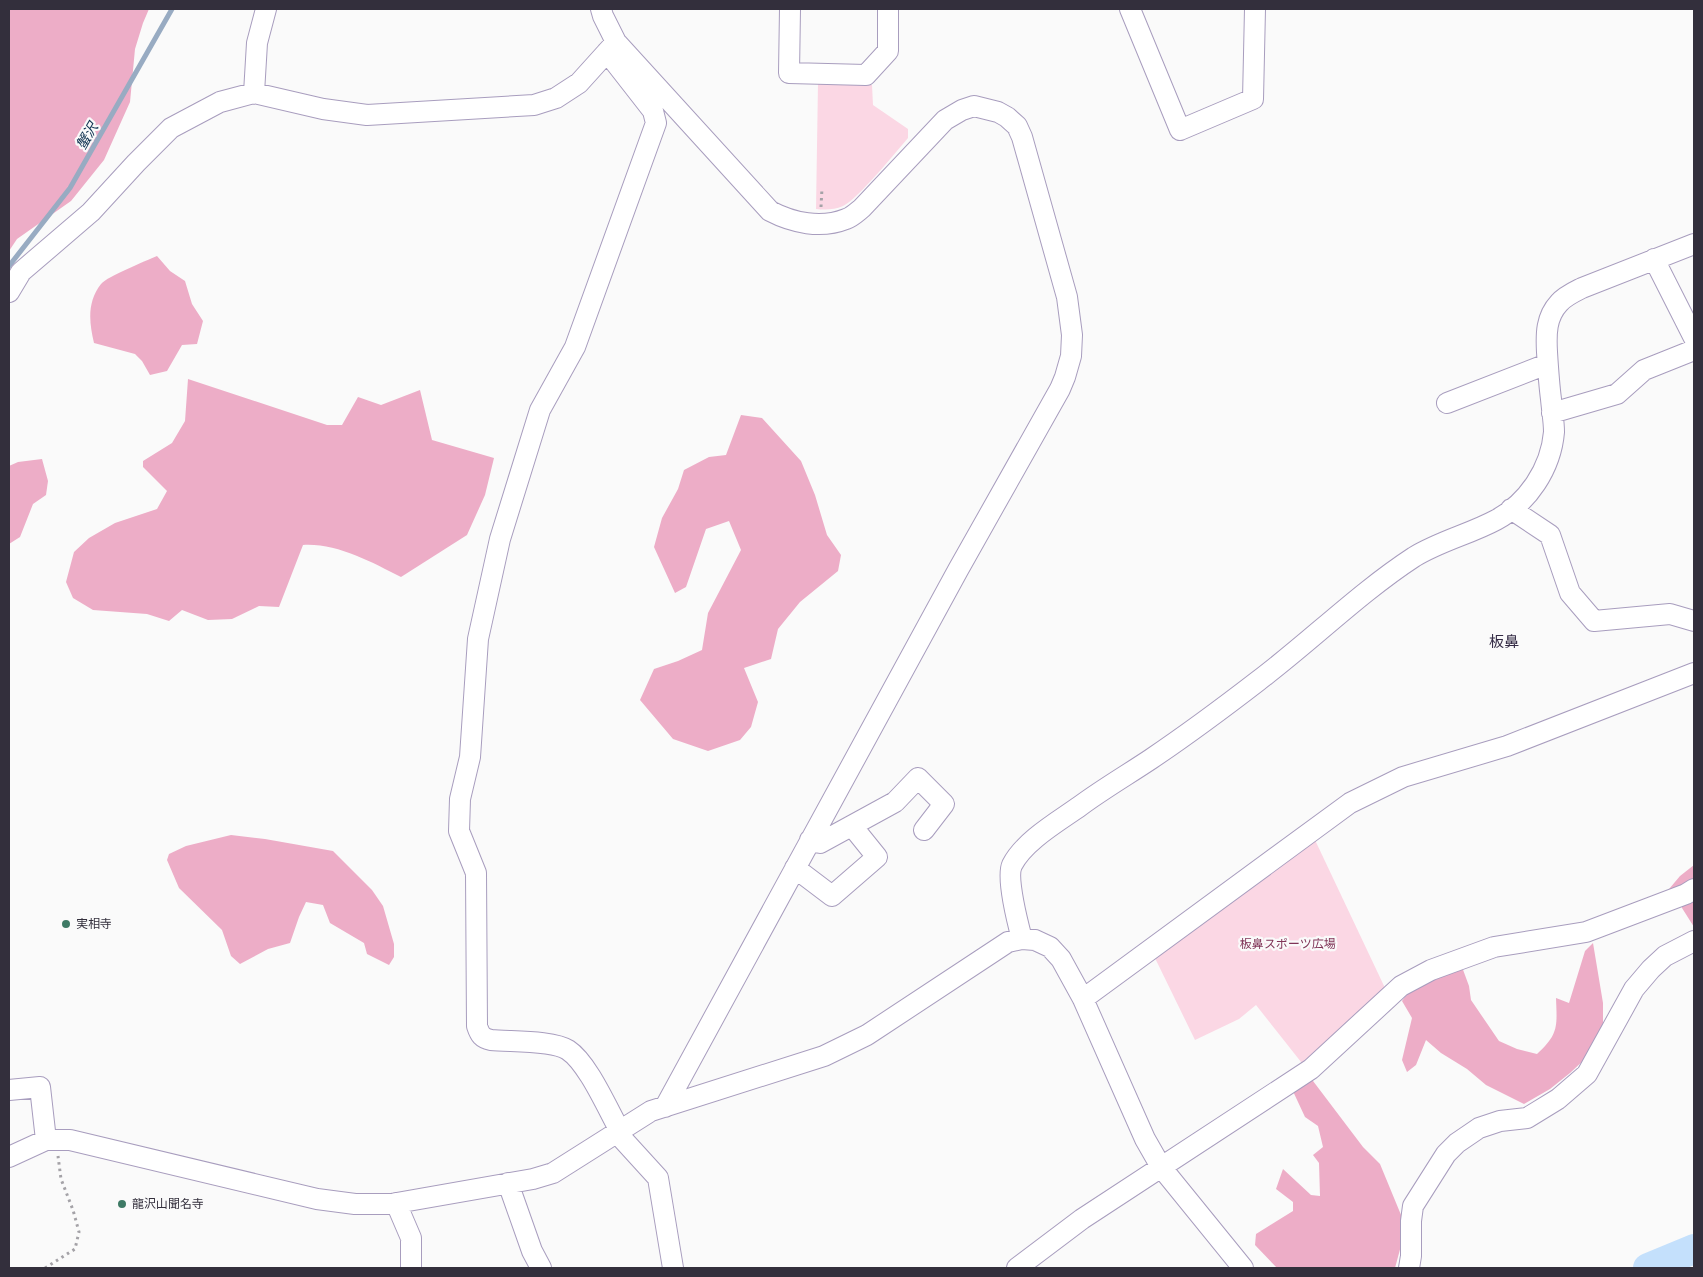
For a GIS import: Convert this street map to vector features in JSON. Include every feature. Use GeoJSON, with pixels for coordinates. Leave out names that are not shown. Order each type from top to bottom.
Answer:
{"type":"FeatureCollection","features":[{"type":"Feature","properties":{"kind":"street"},"geometry":{"type":"LineString","coordinates":[[254,93],[257,43],[266,9]]}},
{"type":"Feature","properties":{"kind":"street"},"geometry":{"type":"LineString","coordinates":[[601,9],[612,47],[653,111],[656,123],[575,347],[540,410],[500,539],[478,639],[470,757],[460,799],[459,831],[476,873],[477,1026],[479,1033],[484,1038],[491,1040],[549,1044],[568,1050],[585,1068],[618,1132],[658,1178],[673,1268]]}},
{"type":"Feature","properties":{"kind":"street"},"geometry":{"type":"LineString","coordinates":[[790,9],[790,73],[866,75],[888,50],[888,9]]}},
{"type":"Feature","properties":{"kind":"street"},"geometry":{"type":"LineString","coordinates":[[1130,9],[1180,130],[1253,98],[1254,9]]}},
{"type":"Feature","properties":{"kind":"street"},"geometry":{"type":"LineString","coordinates":[[9,292],[21,272],[91,212],[171,128],[220,102],[254,93],[323,109],[367,115],[534,105],[556,98],[579,83],[612,47]]}},
{"type":"Feature","properties":{"kind":"street"},"geometry":{"type":"LineString","coordinates":[[612,47],[770,212],[785,219],[801,223],[832,223],[848,219],[862,208],[945,120],[962,110],[974,106],[986,108],[1007,117],[1017,126],[1022,137],[1066,297],[1072,336],[1071,356],[1060,389],[958,570],[665,1107]]}},
{"type":"Feature","properties":{"kind":"street"},"geometry":{"type":"LineString","coordinates":[[1022,939],[1015,908],[1011,867],[1022,851],[1092,797],[1150,760],[1221,710],[1284,662],[1385,578],[1417,556],[1497,520],[1518,504],[1536,483],[1546,465],[1554,431],[1547,364],[1546,330],[1557,304],[1582,288],[1694,244]]}},
{"type":"Feature","properties":{"kind":"street"},"geometry":{"type":"LineString","coordinates":[[1654,259],[1694,338]]}},
{"type":"Feature","properties":{"kind":"street"},"geometry":{"type":"LineString","coordinates":[[1552,413],[1618,394],[1644,370],[1694,350]]}},
{"type":"Feature","properties":{"kind":"street"},"geometry":{"type":"LineString","coordinates":[[1447,403],[1547,364]]}},
{"type":"Feature","properties":{"kind":"street"},"geometry":{"type":"LineString","coordinates":[[1511,509],[1550,535],[1570,594],[1594,621],[1670,614],[1694,621]]}},
{"type":"Feature","properties":{"kind":"street"},"geometry":{"type":"LineString","coordinates":[[1083,999],[1350,803],[1403,777],[1507,746],[1694,673]]}},
{"type":"Feature","properties":{"kind":"street"},"geometry":{"type":"LineString","coordinates":[[810,840],[820,843],[895,802],[918,778],[944,804],[924,830]]}},
{"type":"Feature","properties":{"kind":"street"},"geometry":{"type":"LineString","coordinates":[[795,868],[832,896],[877,857],[852,826]]}},
{"type":"Feature","properties":{"kind":"street"},"geometry":{"type":"LineString","coordinates":[[1017,1268],[1082,1220],[1311,1069],[1401,986],[1431,970],[1494,947],[1586,932],[1686,894],[1694,889]]}},
{"type":"Feature","properties":{"kind":"street"},"geometry":{"type":"LineString","coordinates":[[9,1156],[52,1140],[70,1140],[317,1199],[355,1204],[396,1203],[508,1184],[553,1174],[652,1111],[824,1056],[840,1049],[867,1034],[1008,942],[1022,939],[1035,940],[1050,947],[1061,959],[1083,999],[1145,1139],[1161,1167],[1243,1268]]}},
{"type":"Feature","properties":{"kind":"street"},"geometry":{"type":"LineString","coordinates":[[1409,1268],[1413,1206],[1446,1154],[1457,1143],[1479,1128],[1500,1122],[1527,1118],[1558,1099],[1587,1074],[1634,990],[1651,969],[1665,956],[1694,941]]}},
{"type":"Feature","properties":{"kind":"street"},"geometry":{"type":"LineString","coordinates":[[9,1090],[40,1087],[52,1140]]}},
{"type":"Feature","properties":{"kind":"street"},"geometry":{"type":"LineString","coordinates":[[508,1184],[532,1251],[541,1268]]}},
{"type":"Feature","properties":{"kind":"street"},"geometry":{"type":"LineString","coordinates":[[396,1203],[411,1238],[411,1268]]}},
{"type":"Feature","properties":{"kind":"path"},"geometry":{"type":"LineString","coordinates":[[45,1268],[75,1249],[79,1232],[61,1179],[52,1140]]}},
{"type":"Feature","properties":{"kind":"green space"},"geometry":{"type":"Polygon","coordinates":[[[818,83],[872,85],[873,105],[908,129],[908,138],[858,195],[843,206],[830,209],[816,209],[818,83]]]}},
{"type":"Feature","properties":{"kind":"green space","name":"板鼻スポーツ広場"},"geometry":{"type":"Polygon","coordinates":[[[1315,840],[1385,988],[1305,1067],[1256,1005],[1239,1019],[1195,1040],[1154,956],[1315,840]]]}},
{"type":"Feature","properties":{"kind":"shaded area"},"geometry":{"type":"Polygon","coordinates":[[[9,9],[149,9],[135,49],[130,102],[104,160],[71,201],[17,239],[9,251],[9,9]]]}},
{"type":"Feature","properties":{"kind":"shaded area"},"geometry":{"type":"Polygon","coordinates":[[[157,256],[170,271],[185,281],[192,304],[203,321],[197,344],[182,345],[167,371],[150,375],[142,361],[135,354],[94,343],[90,312],[93,298],[101,284],[119,273],[157,256]]]}},
{"type":"Feature","properties":{"kind":"shaded area"},"geometry":{"type":"Polygon","coordinates":[[[188,379],[327,425],[342,425],[358,397],[381,405],[420,390],[432,440],[494,458],[485,495],[467,535],[401,577],[341,550],[316,545],[303,545],[279,607],[259,606],[232,619],[208,620],[182,610],[169,621],[147,614],[93,610],[73,598],[66,582],[74,552],[89,538],[115,523],[157,509],[167,491],[143,467],[143,461],[172,443],[185,421],[188,379]]]}},
{"type":"Feature","properties":{"kind":"shaded area"},"geometry":{"type":"Polygon","coordinates":[[[741,415],[762,418],[801,461],[815,495],[827,535],[841,555],[838,571],[800,602],[778,629],[771,659],[744,668],[758,702],[751,727],[740,740],[708,751],[673,739],[640,700],[654,669],[702,650],[708,613],[741,550],[729,521],[706,529],[686,587],[675,593],[654,547],[662,518],[678,489],[684,470],[709,457],[726,455],[741,415]]]}},
{"type":"Feature","properties":{"kind":"shaded area"},"geometry":{"type":"Polygon","coordinates":[[[42,459],[48,481],[46,495],[33,504],[20,537],[9,544],[9,466],[18,462],[42,459]]]}},
{"type":"Feature","properties":{"kind":"shaded area"},"geometry":{"type":"Polygon","coordinates":[[[231,835],[333,851],[372,890],[383,906],[394,944],[394,957],[389,965],[367,954],[364,943],[330,923],[323,905],[306,902],[290,943],[268,949],[240,964],[231,956],[222,930],[179,888],[167,860],[169,854],[186,846],[231,835]]]}},
{"type":"Feature","properties":{"kind":"shaded area"},"geometry":{"type":"Polygon","coordinates":[[[1694,865],[1694,927],[1682,908],[1680,890],[1664,895],[1680,876],[1694,865]]]}},
{"type":"Feature","properties":{"kind":"shaded area"},"geometry":{"type":"Polygon","coordinates":[[[1593,943],[1603,1003],[1603,1026],[1586,1058],[1550,1089],[1524,1104],[1486,1085],[1426,1040],[1416,1065],[1407,1072],[1402,1060],[1412,1018],[1402,1001],[1410,990],[1462,967],[1469,986],[1471,1000],[1499,1041],[1517,1049],[1537,1054],[1553,1035],[1557,1016],[1556,998],[1569,1003],[1585,951],[1593,943]]]}},
{"type":"Feature","properties":{"kind":"shaded area"},"geometry":{"type":"Polygon","coordinates":[[[1310,1077],[1363,1147],[1380,1164],[1406,1227],[1395,1268],[1277,1268],[1255,1245],[1256,1234],[1293,1211],[1293,1202],[1276,1189],[1283,1169],[1311,1195],[1320,1196],[1319,1163],[1313,1155],[1323,1147],[1318,1126],[1305,1117],[1291,1087],[1310,1077]]]}},
{"type":"Feature","properties":{"kind":"waterway","name":"蟹沢"},"geometry":{"type":"LineString","coordinates":[[9,266],[70,188],[172,9]]}},
{"type":"Feature","properties":{"kind":"waterway"},"geometry":{"type":"LineString","coordinates":[[1648,1268],[1694,1249]]}},
{"type":"Feature","properties":{"kind":"place","name":"実相寺"},"geometry":{"type":"Point","coordinates":[66,924]}},
{"type":"Feature","properties":{"kind":"place","name":"龍沢山聞名寺"},"geometry":{"type":"Point","coordinates":[122,1204]}},
{"type":"Feature","properties":{"kind":"district","name":"板鼻"},"geometry":{"type":"Point","coordinates":[1504,642]}}]}
